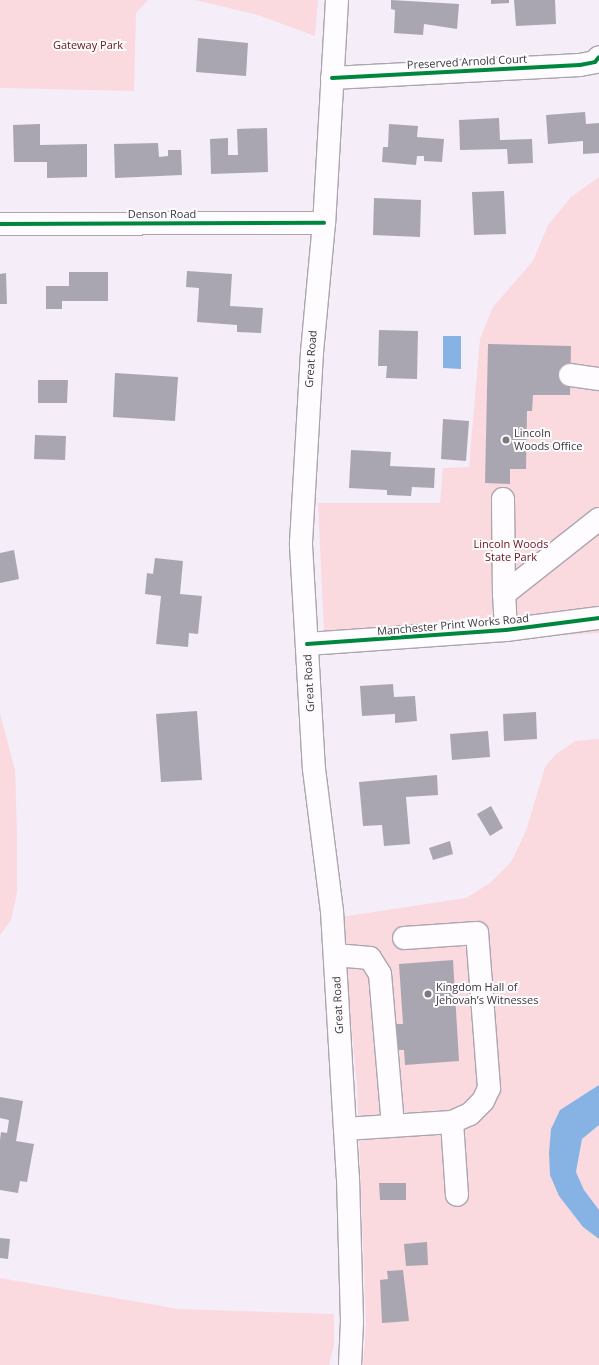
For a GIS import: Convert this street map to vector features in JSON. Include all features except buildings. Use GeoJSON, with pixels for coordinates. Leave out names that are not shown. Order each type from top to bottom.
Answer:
{"type":"FeatureCollection","features":[{"type":"Feature","properties":{"kind":"main road","name":"Great Road"},"geometry":{"type":"LineString","coordinates":[[337,0],[324,223],[304,483],[301,545],[314,769],[330,889],[335,955],[345,1129],[352,1316],[350,1365]]}},
{"type":"Feature","properties":{"kind":"main road","name":"Preserved Arnold Court"},"geometry":{"type":"LineString","coordinates":[[332,78],[580,65],[595,62],[599,57]]}},
{"type":"Feature","properties":{"kind":"main road","name":"Denson Road"},"geometry":{"type":"LineString","coordinates":[[0,224],[324,223]]}},
{"type":"Feature","properties":{"kind":"main road"},"geometry":{"type":"LineString","coordinates":[[570,375],[599,379]]}},
{"type":"Feature","properties":{"kind":"main road"},"geometry":{"type":"LineString","coordinates":[[503,499],[506,630]]}},
{"type":"Feature","properties":{"kind":"main road"},"geometry":{"type":"LineString","coordinates":[[504,594],[599,519]]}},
{"type":"Feature","properties":{"kind":"main road","name":"Manchester Print Works Road"},"geometry":{"type":"LineString","coordinates":[[307,644],[506,630],[599,618]]}},
{"type":"Feature","properties":{"kind":"main road"},"geometry":{"type":"LineString","coordinates":[[345,1129],[452,1122],[470,1114],[483,1101],[489,1088],[477,933],[404,938]]}},
{"type":"Feature","properties":{"kind":"main road"},"geometry":{"type":"LineString","coordinates":[[335,955],[370,958],[380,974],[392,1125]]}},
{"type":"Feature","properties":{"kind":"main road"},"geometry":{"type":"LineString","coordinates":[[452,1122],[457,1195]]}},
{"type":"Feature","properties":{"kind":"green space","name":"Gateway Park"},"geometry":{"type":"Polygon","coordinates":[[[0,0],[148,0],[136,13],[134,91],[0,88],[0,0]]]}},
{"type":"Feature","properties":{"kind":"green space"},"geometry":{"type":"Polygon","coordinates":[[[195,0],[318,0],[315,36],[258,15],[195,0]]]}},
{"type":"Feature","properties":{"kind":"green space","name":"Lincoln Woods State Park"},"geometry":{"type":"Polygon","coordinates":[[[599,177],[599,633],[325,651],[318,503],[440,503],[443,468],[469,467],[480,339],[493,307],[533,261],[548,225],[571,197],[599,177]]]}},
{"type":"Feature","properties":{"kind":"green space"},"geometry":{"type":"Polygon","coordinates":[[[0,713],[15,770],[17,892],[11,920],[0,935],[0,713]]]}},
{"type":"Feature","properties":{"kind":"green space"},"geometry":{"type":"Polygon","coordinates":[[[599,739],[599,1085],[594,1089],[559,1196],[583,1227],[599,1239],[599,1365],[363,1365],[366,1326],[357,1085],[341,917],[466,898],[490,883],[511,862],[526,831],[545,767],[555,755],[575,741],[599,739]]]}},
{"type":"Feature","properties":{"kind":"green space"},"geometry":{"type":"Polygon","coordinates":[[[599,1125],[599,1210],[584,1190],[576,1172],[582,1139],[599,1125]]]}},
{"type":"Feature","properties":{"kind":"green space"},"geometry":{"type":"Polygon","coordinates":[[[0,1278],[178,1309],[334,1314],[334,1346],[329,1365],[0,1365],[0,1278]]]}},
{"type":"Feature","properties":{"kind":"water"},"geometry":{"type":"Polygon","coordinates":[[[443,336],[461,336],[461,369],[443,368],[443,336]]]}},
{"type":"Feature","properties":{"kind":"water"},"geometry":{"type":"Polygon","coordinates":[[[599,1085],[599,1125],[582,1139],[576,1172],[584,1190],[599,1210],[599,1239],[583,1227],[559,1196],[550,1175],[549,1153],[551,1129],[560,1110],[599,1085]]]}},
{"type":"Feature","properties":{"kind":"cycle path"},"geometry":{"type":"LineString","coordinates":[[332,78],[580,65],[595,62],[599,57]]}},
{"type":"Feature","properties":{"kind":"cycle path"},"geometry":{"type":"LineString","coordinates":[[0,224],[324,223]]}},
{"type":"Feature","properties":{"kind":"cycle path"},"geometry":{"type":"LineString","coordinates":[[307,644],[506,630],[599,618]]}},
{"type":"Feature","properties":{"kind":"place","name":"Lincoln Woods Office"},"geometry":{"type":"Point","coordinates":[506,440]}},
{"type":"Feature","properties":{"kind":"place","name":"Kingdom Hall of Jehovah’s Witnesses"},"geometry":{"type":"Point","coordinates":[428,994]}}]}
